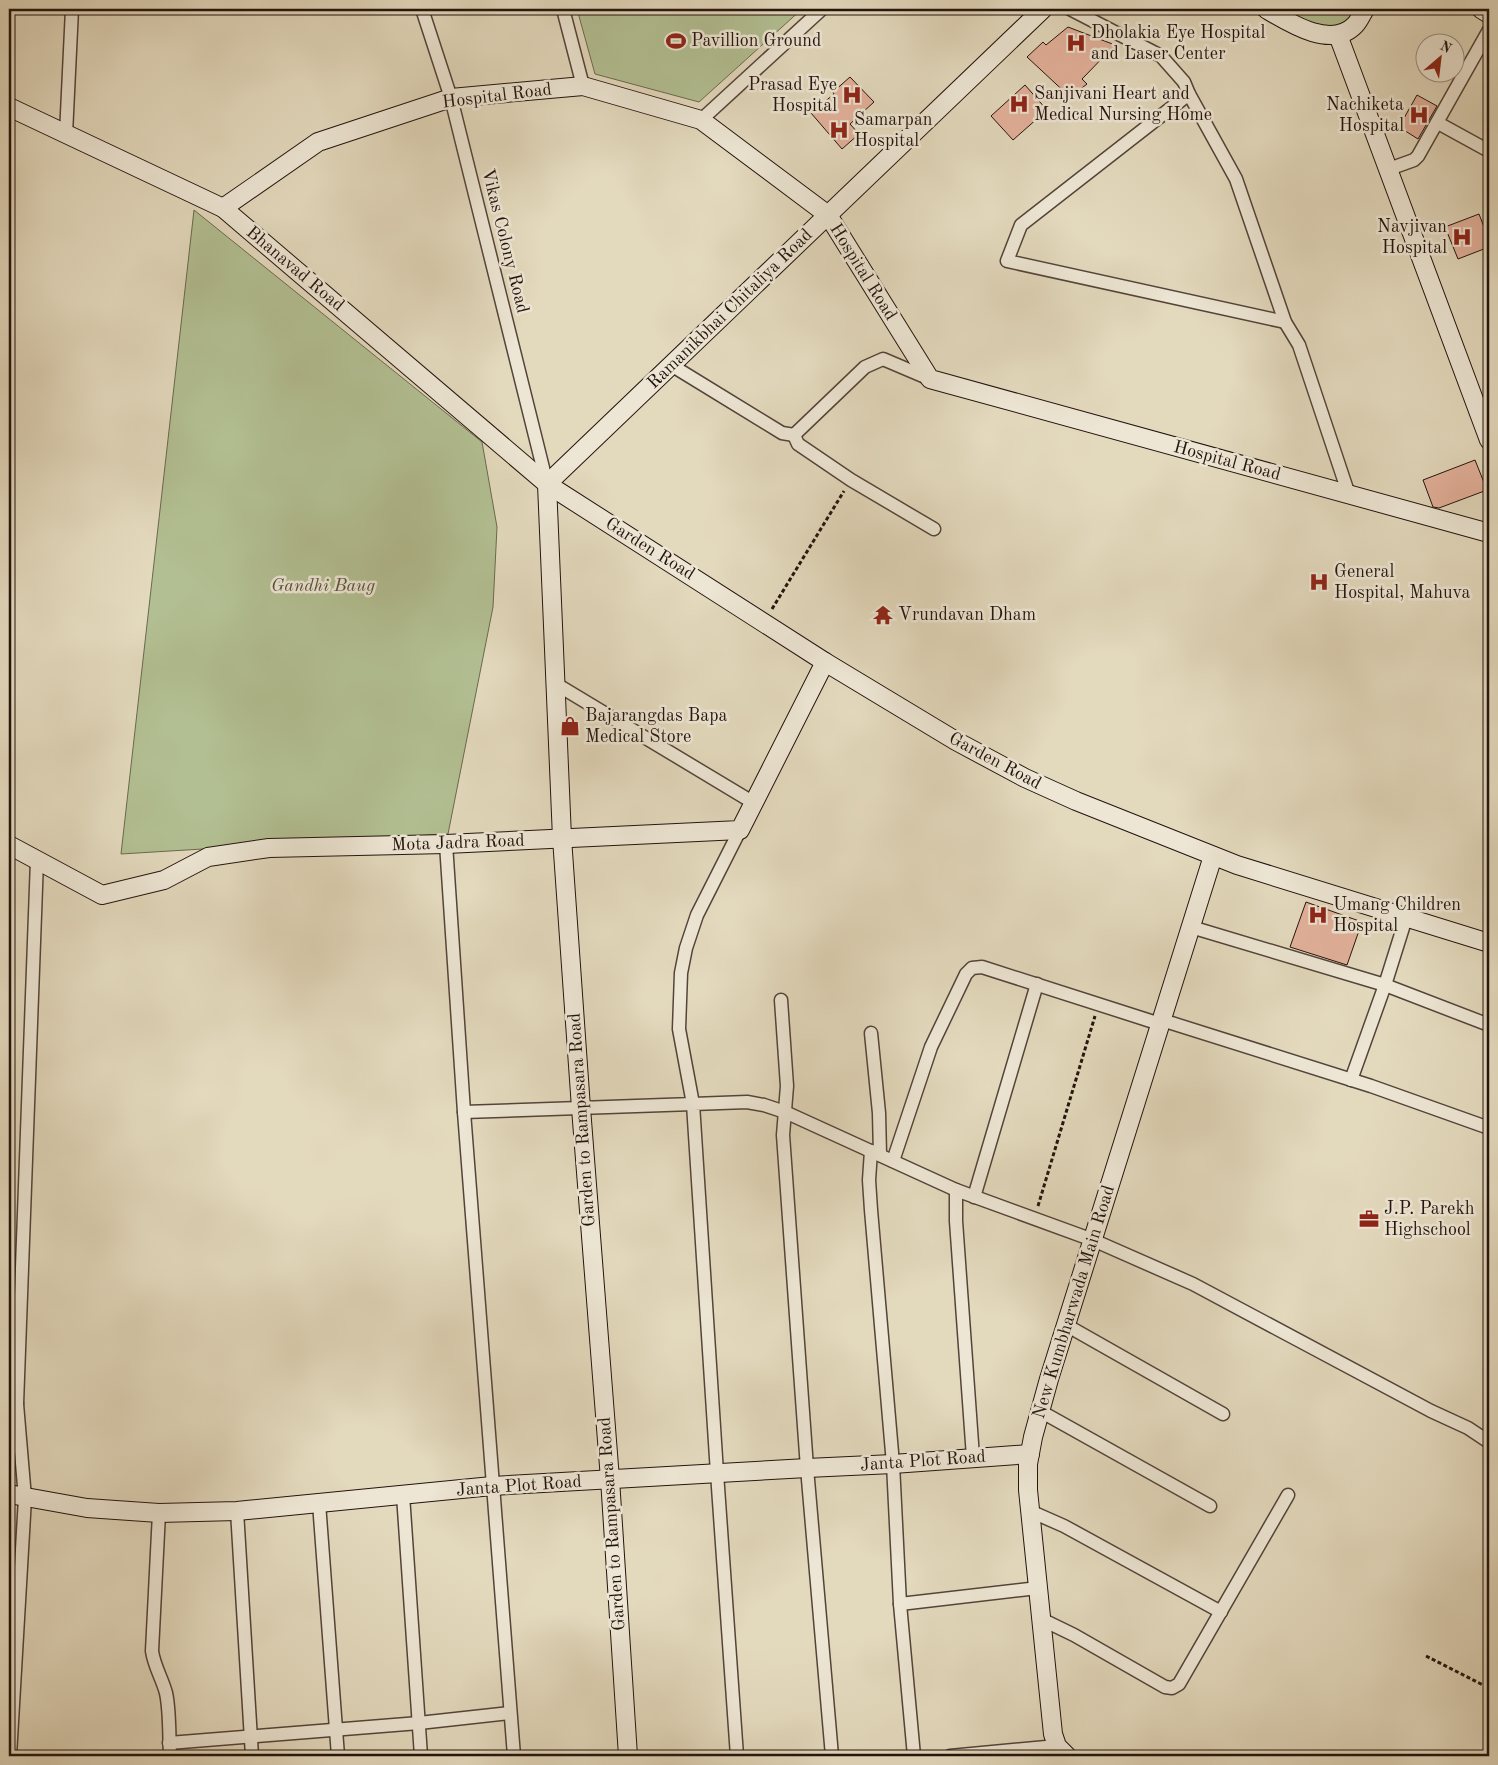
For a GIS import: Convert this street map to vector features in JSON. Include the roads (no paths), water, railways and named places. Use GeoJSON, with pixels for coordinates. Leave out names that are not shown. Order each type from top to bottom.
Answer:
{"type":"FeatureCollection","features":[{"type":"Feature","properties":{"kind":"main road","name":"Ramanikbhai Chitaliya Road"},"geometry":{"type":"LineString","coordinates":[[547,484],[1043,9]]}},
{"type":"Feature","properties":{"kind":"main road"},"geometry":{"type":"LineString","coordinates":[[1266,9],[1306,31],[1338,35],[1354,26],[1365,9]]}},
{"type":"Feature","properties":{"kind":"main road"},"geometry":{"type":"LineString","coordinates":[[1481,9],[1489,14]]}},
{"type":"Feature","properties":{"kind":"main road"},"geometry":{"type":"LineString","coordinates":[[1338,35],[1489,440]]}},
{"type":"Feature","properties":{"kind":"main road","name":"Hospital Road"},"geometry":{"type":"LineString","coordinates":[[223,208],[318,142],[451,98],[583,86],[701,120],[828,215],[930,380],[1489,533]]}},
{"type":"Feature","properties":{"kind":"main road","name":"Bhanavad Road"},"geometry":{"type":"LineString","coordinates":[[9,106],[223,208],[547,484]]}},
{"type":"Feature","properties":{"kind":"main road","name":"Garden Road"},"geometry":{"type":"LineString","coordinates":[[547,484],[826,662],[956,741],[1025,778],[1076,801],[1238,865],[1489,943]]}},
{"type":"Feature","properties":{"kind":"main road","name":"Garden to Rampasara Road"},"geometry":{"type":"LineString","coordinates":[[547,484],[562,838],[610,1479],[628,1756]]}},
{"type":"Feature","properties":{"kind":"main road"},"geometry":{"type":"LineString","coordinates":[[740,830],[826,662]]}},
{"type":"Feature","properties":{"kind":"main road","name":"Mota Jadra Road"},"geometry":{"type":"LineString","coordinates":[[9,845],[102,894],[164,880],[198,861],[221,854],[269,848],[446,844],[740,830]]}},
{"type":"Feature","properties":{"kind":"main road","name":"New Kumbharwada Main Road"},"geometry":{"type":"LineString","coordinates":[[1062,1751],[1053,1734],[1028,1490],[1028,1464],[1040,1411],[1213,856]]}},
{"type":"Feature","properties":{"kind":"main road","name":"Janta Plot Road"},"geometry":{"type":"LineString","coordinates":[[17,1496],[87,1508],[159,1513],[237,1511],[492,1486],[893,1464],[1030,1454]]}},
{"type":"Feature","properties":{"kind":"street"},"geometry":{"type":"LineString","coordinates":[[66,134],[72,9]]}},
{"type":"Feature","properties":{"kind":"street","name":"Vikas Colony Road"},"geometry":{"type":"LineString","coordinates":[[422,9],[451,98],[547,484]]}},
{"type":"Feature","properties":{"kind":"street"},"geometry":{"type":"LineString","coordinates":[[562,9],[583,86]]}},
{"type":"Feature","properties":{"kind":"street"},"geometry":{"type":"LineString","coordinates":[[701,120],[822,9]]}},
{"type":"Feature","properties":{"kind":"street"},"geometry":{"type":"LineString","coordinates":[[1070,9],[1161,56],[1184,82],[1236,180],[1285,322],[1299,345],[1349,494]]}},
{"type":"Feature","properties":{"kind":"street"},"geometry":{"type":"LineString","coordinates":[[1389,169],[1414,160],[1422,151],[1489,30]]}},
{"type":"Feature","properties":{"kind":"street"},"geometry":{"type":"LineString","coordinates":[[1189,94],[1021,225],[1007,261],[1285,322]]}},
{"type":"Feature","properties":{"kind":"street"},"geometry":{"type":"LineString","coordinates":[[1438,123],[1489,151]]}},
{"type":"Feature","properties":{"kind":"street"},"geometry":{"type":"LineString","coordinates":[[794,435],[864,367],[883,359],[930,380]]}},
{"type":"Feature","properties":{"kind":"street"},"geometry":{"type":"LineString","coordinates":[[671,365],[782,433],[794,435]]}},
{"type":"Feature","properties":{"kind":"street"},"geometry":{"type":"LineString","coordinates":[[794,435],[798,444],[851,480],[934,528]]}},
{"type":"Feature","properties":{"kind":"street"},"geometry":{"type":"LineString","coordinates":[[556,684],[754,803]]}},
{"type":"Feature","properties":{"kind":"street"},"geometry":{"type":"LineString","coordinates":[[737,1756],[716,1473],[693,1104],[679,1029],[681,973],[686,948],[697,915],[740,830]]}},
{"type":"Feature","properties":{"kind":"street"},"geometry":{"type":"LineString","coordinates":[[446,844],[464,1112],[514,1756]]}},
{"type":"Feature","properties":{"kind":"street"},"geometry":{"type":"LineString","coordinates":[[10,1756],[17,1496],[13,1402],[37,860]]}},
{"type":"Feature","properties":{"kind":"street"},"geometry":{"type":"LineString","coordinates":[[1351,1080],[1385,985],[1406,918]]}},
{"type":"Feature","properties":{"kind":"street"},"geometry":{"type":"LineString","coordinates":[[1191,927],[1385,985],[1489,1026]]}},
{"type":"Feature","properties":{"kind":"street"},"geometry":{"type":"LineString","coordinates":[[893,1162],[931,1047],[968,970],[982,967],[1351,1080],[1489,1128]]}},
{"type":"Feature","properties":{"kind":"street"},"geometry":{"type":"LineString","coordinates":[[974,1197],[1037,984]]}},
{"type":"Feature","properties":{"kind":"street"},"geometry":{"type":"LineString","coordinates":[[781,1000],[787,1086],[783,1135],[806,1468],[832,1756]]}},
{"type":"Feature","properties":{"kind":"street"},"geometry":{"type":"LineString","coordinates":[[871,1033],[879,1113],[875,1153],[869,1180],[893,1464],[900,1604],[914,1756]]}},
{"type":"Feature","properties":{"kind":"street"},"geometry":{"type":"LineString","coordinates":[[464,1112],[747,1102],[785,1112],[956,1190],[1093,1240],[1193,1284],[1431,1411],[1468,1428],[1489,1442]]}},
{"type":"Feature","properties":{"kind":"street"},"geometry":{"type":"LineString","coordinates":[[956,1190],[957,1231],[973,1458]]}},
{"type":"Feature","properties":{"kind":"street"},"geometry":{"type":"LineString","coordinates":[[1066,1326],[1223,1414]]}},
{"type":"Feature","properties":{"kind":"street"},"geometry":{"type":"LineString","coordinates":[[1040,1411],[1210,1506]]}},
{"type":"Feature","properties":{"kind":"street"},"geometry":{"type":"LineString","coordinates":[[403,1495],[421,1756]]}},
{"type":"Feature","properties":{"kind":"street"},"geometry":{"type":"LineString","coordinates":[[1041,1618],[1170,1688],[1179,1684],[1288,1496]]}},
{"type":"Feature","properties":{"kind":"street"},"geometry":{"type":"LineString","coordinates":[[319,1503],[338,1756]]}},
{"type":"Feature","properties":{"kind":"street"},"geometry":{"type":"LineString","coordinates":[[237,1511],[252,1756]]}},
{"type":"Feature","properties":{"kind":"street"},"geometry":{"type":"LineString","coordinates":[[1030,1511],[1064,1526],[1221,1612]]}},
{"type":"Feature","properties":{"kind":"street"},"geometry":{"type":"LineString","coordinates":[[159,1513],[152,1651],[153,1662],[160,1674],[166,1695],[170,1756]]}},
{"type":"Feature","properties":{"kind":"street"},"geometry":{"type":"LineString","coordinates":[[900,1604],[1038,1588]]}},
{"type":"Feature","properties":{"kind":"street"},"geometry":{"type":"LineString","coordinates":[[170,1743],[419,1723],[510,1713]]}},
{"type":"Feature","properties":{"kind":"street"},"geometry":{"type":"LineString","coordinates":[[950,1756],[1062,1751]]}},
{"type":"Feature","properties":{"kind":"place","name":"Pavillion Ground"},"geometry":{"type":"Point","coordinates":[676,41]}},
{"type":"Feature","properties":{"kind":"place","name":"Dholakia Eye Hospital and Laser Center"},"geometry":{"type":"Point","coordinates":[1076,43]}},
{"type":"Feature","properties":{"kind":"place","name":"Prasad Eye Hospital"},"geometry":{"type":"Point","coordinates":[852,95]}},
{"type":"Feature","properties":{"kind":"place","name":"Sanjivani Heart and Medical Nursing Home"},"geometry":{"type":"Point","coordinates":[1019,104]}},
{"type":"Feature","properties":{"kind":"place","name":"Nachiketa Hospital"},"geometry":{"type":"Point","coordinates":[1419,115]}},
{"type":"Feature","properties":{"kind":"place","name":"Samarpan Hospital"},"geometry":{"type":"Point","coordinates":[839,130]}},
{"type":"Feature","properties":{"kind":"place","name":"Navjivan Hospital"},"geometry":{"type":"Point","coordinates":[1462,237]}},
{"type":"Feature","properties":{"kind":"place","name":"General Hospital, Mahuva"},"geometry":{"type":"Point","coordinates":[1319,582]}},
{"type":"Feature","properties":{"kind":"place","name":"Vrundavan Dham"},"geometry":{"type":"Point","coordinates":[883,615]}},
{"type":"Feature","properties":{"kind":"place","name":"Bajarangdas Bapa Medical Store"},"geometry":{"type":"Point","coordinates":[570,726]}},
{"type":"Feature","properties":{"kind":"place","name":"Umang Children Hospital"},"geometry":{"type":"Point","coordinates":[1318,915]}},
{"type":"Feature","properties":{"kind":"place","name":"J.P. Parekh Highschool"},"geometry":{"type":"Point","coordinates":[1369,1219]}},
{"type":"Feature","properties":{"kind":"park label","name":"Gandhi Baug"},"geometry":{"type":"Point","coordinates":[323,586]}}]}
